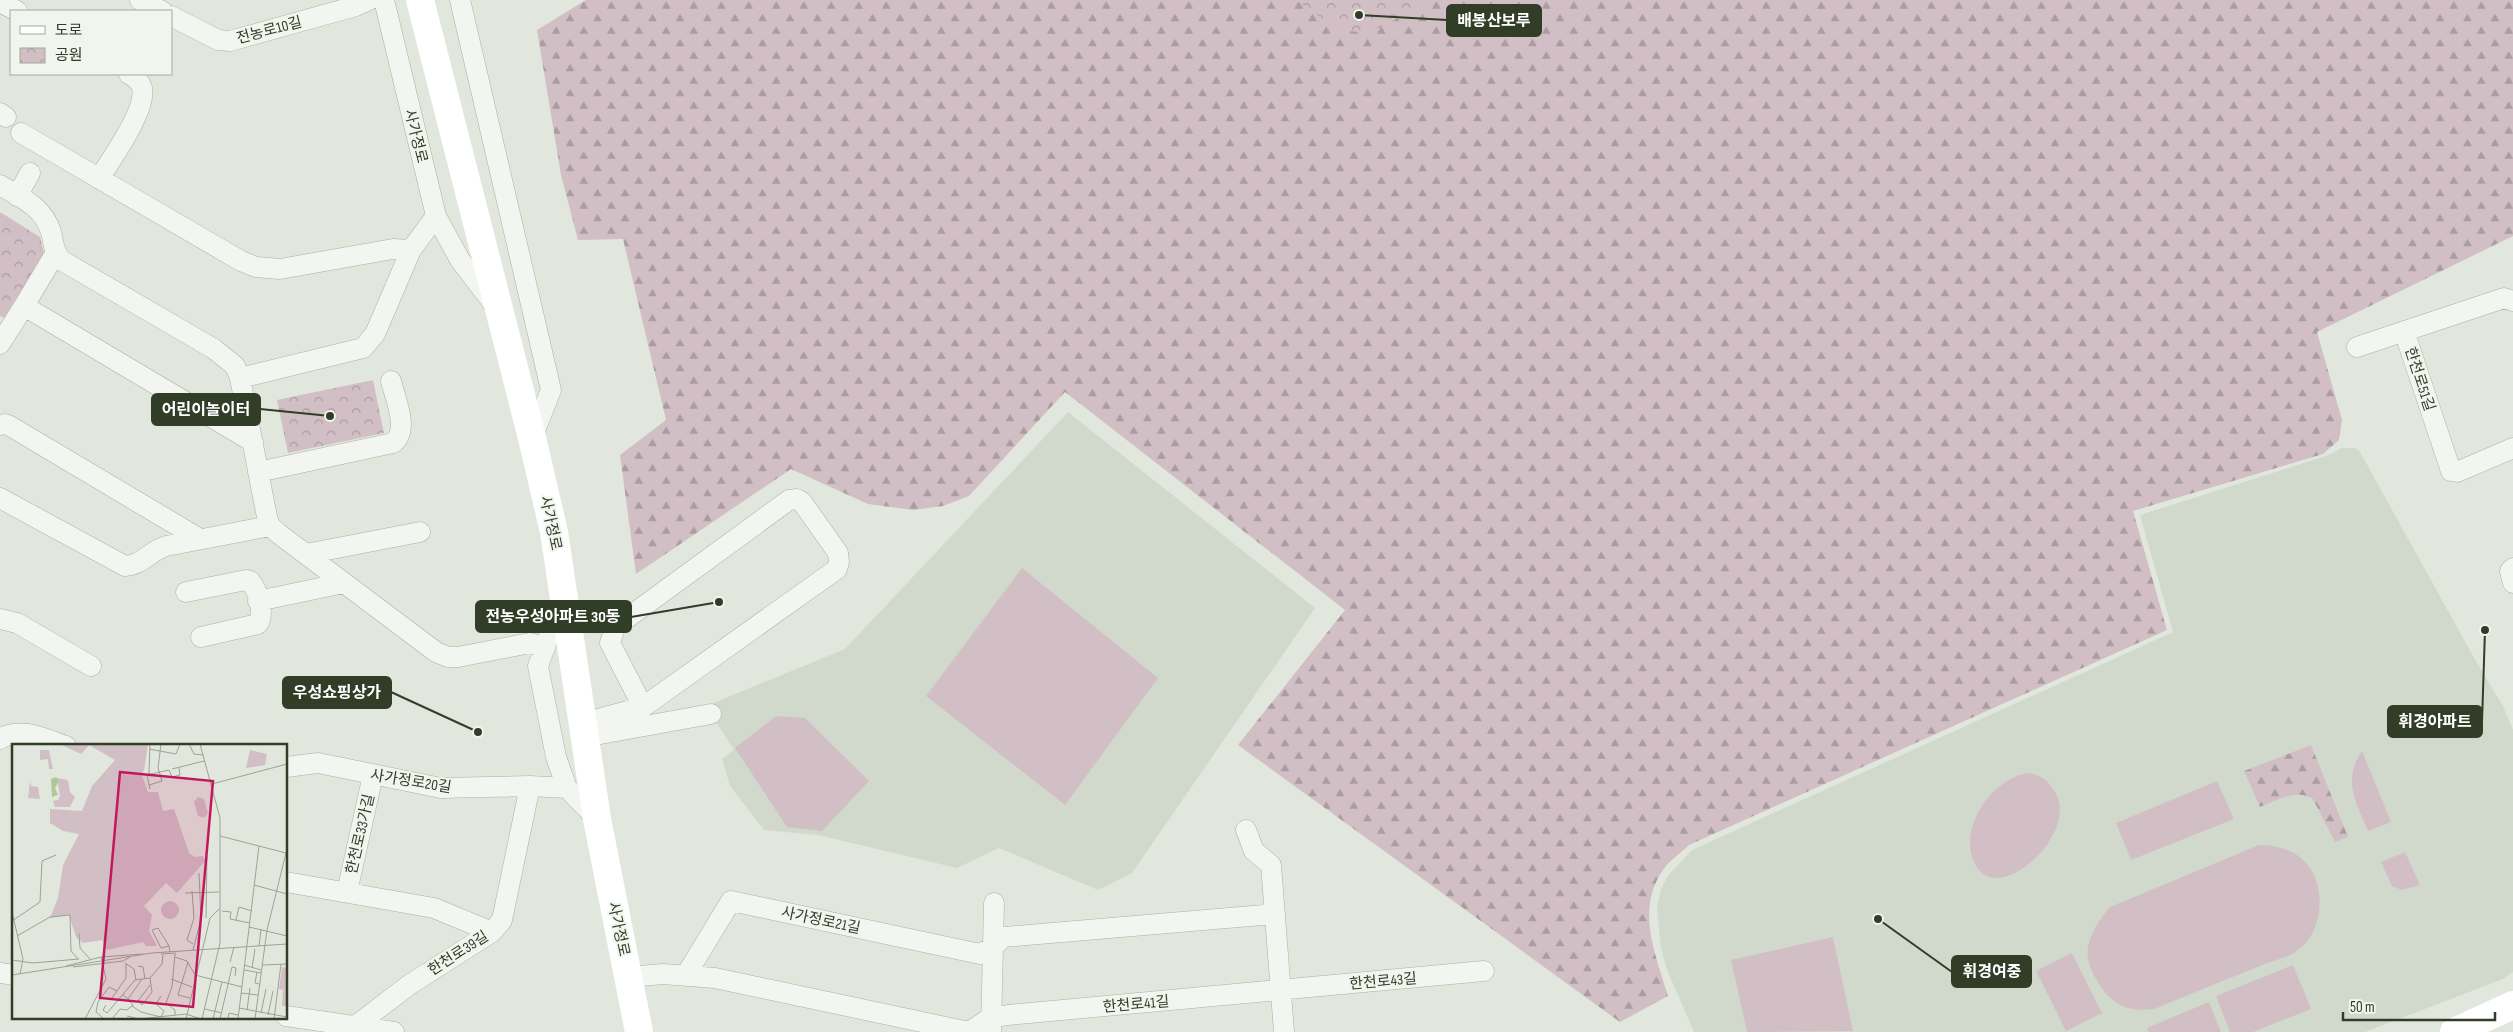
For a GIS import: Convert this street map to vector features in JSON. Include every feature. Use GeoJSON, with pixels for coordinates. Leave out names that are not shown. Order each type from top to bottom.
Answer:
{"type":"FeatureCollection","features":[{"type":"Feature","properties":{"kind":"main road","name":"사가정로"},"geometry":{"type":"LineString","coordinates":[[420,0],[532,438],[554,532],[597,819],[639,1032]]}},
{"type":"Feature","properties":{"kind":"main road"},"geometry":{"type":"LineString","coordinates":[[2469,1030],[2513,1006]]}},
{"type":"Feature","properties":{"kind":"street"},"geometry":{"type":"LineString","coordinates":[[140,0],[160,10]]}},
{"type":"Feature","properties":{"kind":"street","name":"전농로10길"},"geometry":{"type":"LineString","coordinates":[[172,17],[218,40],[230,41],[356,6],[369,0]]}},
{"type":"Feature","properties":{"kind":"street","name":"사가정로"},"geometry":{"type":"LineString","coordinates":[[384,0],[436,216],[460,260],[500,313]]}},
{"type":"Feature","properties":{"kind":"street"},"geometry":{"type":"LineString","coordinates":[[460,0],[551,390],[532,438]]}},
{"type":"Feature","properties":{"kind":"street"},"geometry":{"type":"LineString","coordinates":[[0,2],[15,10]]}},
{"type":"Feature","properties":{"kind":"street"},"geometry":{"type":"LineString","coordinates":[[100,179],[140,108],[142,87],[138,80],[130,75]]}},
{"type":"Feature","properties":{"kind":"street"},"geometry":{"type":"LineString","coordinates":[[21,133],[241,261],[256,267],[280,269],[393,249],[411,250]]}},
{"type":"Feature","properties":{"kind":"street"},"geometry":{"type":"LineString","coordinates":[[17,196],[30,173]]}},
{"type":"Feature","properties":{"kind":"street"},"geometry":{"type":"LineString","coordinates":[[0,186],[41,212],[51,232],[55,254],[0,344]]}},
{"type":"Feature","properties":{"kind":"street"},"geometry":{"type":"LineString","coordinates":[[240,378],[363,348],[375,334],[411,250],[436,216]]}},
{"type":"Feature","properties":{"kind":"street"},"geometry":{"type":"LineString","coordinates":[[55,254],[68,264],[214,349],[235,366],[240,378],[270,526],[436,652],[448,657],[458,658],[530,643],[545,648]]}},
{"type":"Feature","properties":{"kind":"street","name":"한천로51길"},"geometry":{"type":"LineString","coordinates":[[2513,301],[2504,298],[2404,331],[2451,471],[2457,472],[2513,448]]}},
{"type":"Feature","properties":{"kind":"street"},"geometry":{"type":"LineString","coordinates":[[24,306],[253,442]]}},
{"type":"Feature","properties":{"kind":"street"},"geometry":{"type":"LineString","coordinates":[[2357,347],[2404,331]]}},
{"type":"Feature","properties":{"kind":"street"},"geometry":{"type":"LineString","coordinates":[[258,472],[393,443],[399,439],[402,430],[391,381]]}},
{"type":"Feature","properties":{"kind":"street"},"geometry":{"type":"LineString","coordinates":[[0,425],[10,426],[200,539]]}},
{"type":"Feature","properties":{"kind":"street"},"geometry":{"type":"LineString","coordinates":[[0,498],[125,566],[141,562],[157,549],[166,546],[270,526]]}},
{"type":"Feature","properties":{"kind":"street"},"geometry":{"type":"LineString","coordinates":[[584,730],[643,707],[837,569],[839,562],[838,553],[802,502],[797,499],[789,500],[614,627],[610,643],[643,707]]}},
{"type":"Feature","properties":{"kind":"street"},"geometry":{"type":"LineString","coordinates":[[306,554],[420,532]]}},
{"type":"Feature","properties":{"kind":"street"},"geometry":{"type":"LineString","coordinates":[[2513,568],[2510,572],[2513,583]]}},
{"type":"Feature","properties":{"kind":"street"},"geometry":{"type":"LineString","coordinates":[[186,592],[246,580],[254,586],[262,616],[258,624],[201,636]]}},
{"type":"Feature","properties":{"kind":"street"},"geometry":{"type":"LineString","coordinates":[[258,601],[344,583]]}},
{"type":"Feature","properties":{"kind":"street"},"geometry":{"type":"LineString","coordinates":[[564,594],[538,666],[556,758],[567,788],[597,819]]}},
{"type":"Feature","properties":{"kind":"street"},"geometry":{"type":"LineString","coordinates":[[0,618],[17,623],[91,666]]}},
{"type":"Feature","properties":{"kind":"street"},"geometry":{"type":"LineString","coordinates":[[584,730],[711,714]]}},
{"type":"Feature","properties":{"kind":"street"},"geometry":{"type":"LineString","coordinates":[[0,740],[7,735],[22,733],[59,744]]}},
{"type":"Feature","properties":{"kind":"street","name":"사가정로20길"},"geometry":{"type":"LineString","coordinates":[[288,769],[318,763],[440,788],[530,786],[567,788]]}},
{"type":"Feature","properties":{"kind":"street","name":"한천로33가길"},"geometry":{"type":"LineString","coordinates":[[347,892],[373,775]]}},
{"type":"Feature","properties":{"kind":"street","name":"한천로39길"},"geometry":{"type":"LineString","coordinates":[[354,1029],[409,985],[492,932],[502,920],[530,786]]}},
{"type":"Feature","properties":{"kind":"street"},"geometry":{"type":"LineString","coordinates":[[1246,830],[1254,851],[1271,865],[1284,1032]]}},
{"type":"Feature","properties":{"kind":"street","name":"한천로33가길"},"geometry":{"type":"LineString","coordinates":[[288,882],[434,908],[492,932]]}},
{"type":"Feature","properties":{"kind":"street","name":"사가정로21길"},"geometry":{"type":"LineString","coordinates":[[686,975],[731,901],[980,954],[994,947]]}},
{"type":"Feature","properties":{"kind":"street"},"geometry":{"type":"LineString","coordinates":[[629,978],[663,974],[716,978],[969,1032],[991,1025],[994,904]]}},
{"type":"Feature","properties":{"kind":"street"},"geometry":{"type":"LineString","coordinates":[[994,947],[1004,937],[1275,914]]}},
{"type":"Feature","properties":{"kind":"street","name":"한천로43길"},"geometry":{"type":"LineString","coordinates":[[1282,991],[1484,971]]}},
{"type":"Feature","properties":{"kind":"street","name":"한천로41길"},"geometry":{"type":"LineString","coordinates":[[991,1025],[1282,991]]}},
{"type":"Feature","properties":{"kind":"street"},"geometry":{"type":"LineString","coordinates":[[288,1016],[354,1029],[394,1032]]}},
{"type":"Feature","properties":{"kind":"shaded area"},"geometry":{"type":"Polygon","coordinates":[[[1068,412],[1315,608],[1132,873],[1098,890],[999,848],[957,868],[818,835],[764,830],[730,786],[722,759],[734,750],[706,706],[845,649],[1068,412]]]}},
{"type":"Feature","properties":{"kind":"shaded area"},"geometry":{"type":"Polygon","coordinates":[[[2341,448],[2355,448],[2360,452],[2477,663],[2503,706],[2513,730],[2513,972],[2503,979],[2365,1032],[1694,1032],[1667,970],[1661,948],[1657,909],[1660,892],[1667,877],[1692,850],[2173,632],[2140,515],[2329,455],[2341,448]]]}},
{"type":"Feature","properties":{"kind":"green space"},"geometry":{"type":"Polygon","coordinates":[[[586,0],[2513,0],[2513,236],[2317,332],[2342,420],[2339,440],[2323,454],[2133,511],[2167,630],[1689,845],[1666,866],[1656,881],[1651,897],[1649,913],[1650,930],[1653,947],[1668,996],[1620,1022],[1238,745],[1345,610],[1065,392],[969,496],[943,506],[913,510],[868,504],[791,469],[636,574],[620,455],[666,420],[623,239],[578,240],[561,175],[537,30],[586,0]]]}},
{"type":"Feature","properties":{"kind":"green space"},"geometry":{"type":"Polygon","coordinates":[[[1296,0],[1431,0],[1376,29],[1354,32],[1333,25],[1296,0]]]}},
{"type":"Feature","properties":{"kind":"green space"},"geometry":{"type":"Polygon","coordinates":[[[0,212],[40,237],[44,253],[4,318],[0,316],[0,212]]]}},
{"type":"Feature","properties":{"kind":"green space"},"geometry":{"type":"Polygon","coordinates":[[[373,380],[384,433],[288,453],[277,400],[373,380]]]}},
{"type":"Feature","properties":{"kind":"green space"},"geometry":{"type":"Polygon","coordinates":[[[1022,568],[1158,678],[1065,805],[926,696],[1022,568]]]}},
{"type":"Feature","properties":{"kind":"green space"},"geometry":{"type":"Polygon","coordinates":[[[776,716],[805,718],[869,781],[822,831],[787,827],[735,748],[776,716]]]}},
{"type":"Feature","properties":{"kind":"green space"},"geometry":{"type":"Polygon","coordinates":[[[2311,745],[2348,837],[2335,842],[2313,799],[2306,796],[2293,795],[2260,807],[2244,771],[2311,745]]]}},
{"type":"Feature","properties":{"kind":"green space"},"geometry":{"type":"Polygon","coordinates":[[[2362,751],[2391,822],[2368,831],[2356,801],[2352,782],[2356,762],[2362,751]]]}},
{"type":"Feature","properties":{"kind":"green space"},"geometry":{"type":"Polygon","coordinates":[[[2029,773],[2045,779],[2055,792],[2060,808],[2057,826],[2048,843],[2035,858],[2020,870],[2004,877],[1990,877],[1978,869],[1971,855],[1970,840],[1973,824],[1980,809],[2001,785],[2015,777],[2029,773]]]}},
{"type":"Feature","properties":{"kind":"green space"},"geometry":{"type":"Polygon","coordinates":[[[2217,781],[2234,819],[2131,860],[2116,823],[2217,781]]]}},
{"type":"Feature","properties":{"kind":"green space"},"geometry":{"type":"Polygon","coordinates":[[[2259,845],[2267,845],[2290,851],[2303,860],[2313,873],[2319,893],[2319,915],[2312,935],[2306,943],[2289,955],[2154,1009],[2134,1009],[2118,1004],[2112,999],[2100,986],[2088,959],[2089,941],[2099,921],[2110,907],[2259,845]]]}},
{"type":"Feature","properties":{"kind":"green space"},"geometry":{"type":"Polygon","coordinates":[[[2405,852],[2420,885],[2402,890],[2392,886],[2381,862],[2405,852]]]}},
{"type":"Feature","properties":{"kind":"green space"},"geometry":{"type":"Polygon","coordinates":[[[1833,937],[1853,1031],[1747,1032],[1731,960],[1833,937]]]}},
{"type":"Feature","properties":{"kind":"green space"},"geometry":{"type":"Polygon","coordinates":[[[2072,953],[2102,1013],[2066,1031],[2036,971],[2072,953]]]}},
{"type":"Feature","properties":{"kind":"green space"},"geometry":{"type":"Polygon","coordinates":[[[2293,965],[2311,1009],[2253,1032],[2230,1032],[2216,996],[2293,965]]]}},
{"type":"Feature","properties":{"kind":"green space"},"geometry":{"type":"Polygon","coordinates":[[[2209,1002],[2221,1032],[2149,1032],[2147,1028],[2209,1002]]]}},
{"type":"Feature","properties":{"kind":"place","name":"배봉산보루"},"geometry":{"type":"Point","coordinates":[1359,15]}},
{"type":"Feature","properties":{"kind":"place","name":"어린이놀이터"},"geometry":{"type":"Point","coordinates":[330,416]}},
{"type":"Feature","properties":{"kind":"place","name":"전농우성아파트 30동"},"geometry":{"type":"Point","coordinates":[719,602]}},
{"type":"Feature","properties":{"kind":"place","name":"휘경아파트"},"geometry":{"type":"Point","coordinates":[2485,630]}},
{"type":"Feature","properties":{"kind":"place","name":"우성쇼핑상가"},"geometry":{"type":"Point","coordinates":[478,732]}},
{"type":"Feature","properties":{"kind":"place","name":"휘경여중"},"geometry":{"type":"Point","coordinates":[1878,919]}}]}
